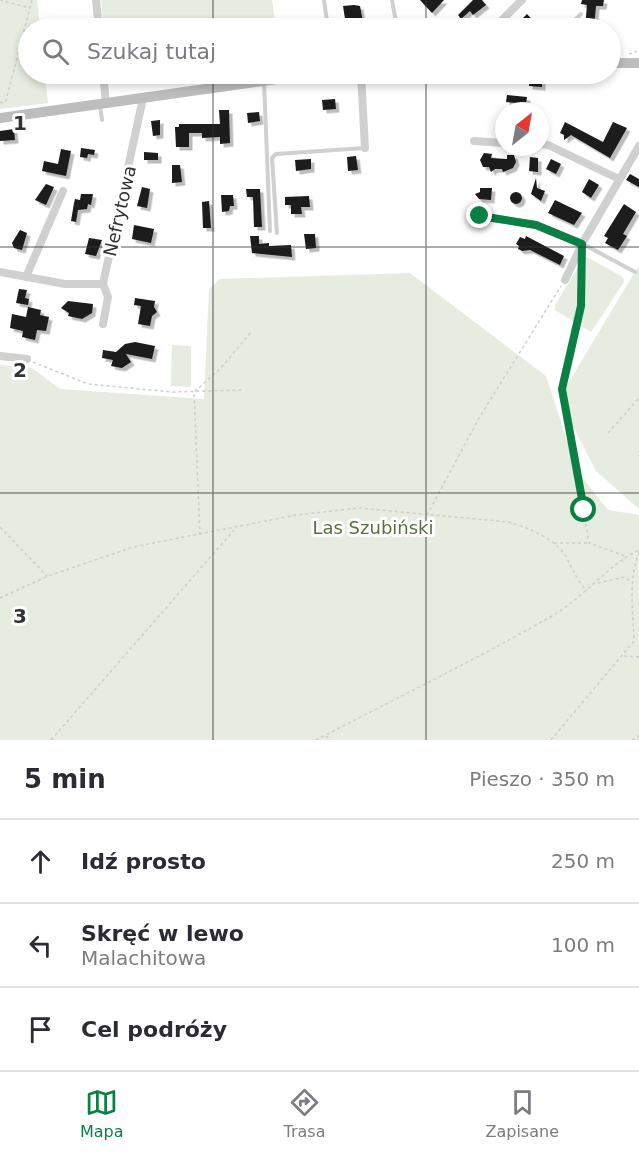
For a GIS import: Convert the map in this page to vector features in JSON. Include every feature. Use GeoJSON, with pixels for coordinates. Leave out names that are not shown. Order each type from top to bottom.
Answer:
{"type":"FeatureCollection","features":[{"type":"Feature","properties":{"kind":"main road"},"geometry":{"type":"LineString","coordinates":[[621,61],[639,55]]}},
{"type":"Feature","properties":{"kind":"main road"},"geometry":{"type":"LineString","coordinates":[[0,118],[237,84]]}},
{"type":"Feature","properties":{"kind":"street"},"geometry":{"type":"LineString","coordinates":[[96,0],[98,18]]}},
{"type":"Feature","properties":{"kind":"street"},"geometry":{"type":"LineString","coordinates":[[504,18],[522,0]]}},
{"type":"Feature","properties":{"kind":"street"},"geometry":{"type":"LineString","coordinates":[[103,84],[103,103]]}},
{"type":"Feature","properties":{"kind":"street"},"geometry":{"type":"LineString","coordinates":[[362,84],[365,148]]}},
{"type":"Feature","properties":{"kind":"street","name":"Nefrytowa"},"geometry":{"type":"LineString","coordinates":[[103,324],[108,297],[103,284],[143,98]]}},
{"type":"Feature","properties":{"kind":"street"},"geometry":{"type":"LineString","coordinates":[[474,141],[495,142]]}},
{"type":"Feature","properties":{"kind":"street"},"geometry":{"type":"LineString","coordinates":[[549,145],[619,179]]}},
{"type":"Feature","properties":{"kind":"street"},"geometry":{"type":"LineString","coordinates":[[565,280],[582,244],[639,146]]}},
{"type":"Feature","properties":{"kind":"street"},"geometry":{"type":"LineString","coordinates":[[26,277],[63,191]]}},
{"type":"Feature","properties":{"kind":"street"},"geometry":{"type":"LineString","coordinates":[[480,216],[536,225],[582,244]]}},
{"type":"Feature","properties":{"kind":"street"},"geometry":{"type":"LineString","coordinates":[[0,272],[66,284],[103,284]]}},
{"type":"Feature","properties":{"kind":"street"},"geometry":{"type":"LineString","coordinates":[[0,356],[27,359]]}},
{"type":"Feature","properties":{"kind":"lane"},"geometry":{"type":"LineString","coordinates":[[324,0],[327,18]]}},
{"type":"Feature","properties":{"kind":"lane"},"geometry":{"type":"LineString","coordinates":[[392,0],[395,18]]}},
{"type":"Feature","properties":{"kind":"lane"},"geometry":{"type":"LineString","coordinates":[[576,18],[580,14]]}},
{"type":"Feature","properties":{"kind":"lane"},"geometry":{"type":"LineString","coordinates":[[264,84],[270,231]]}},
{"type":"Feature","properties":{"kind":"lane"},"geometry":{"type":"LineString","coordinates":[[102,120],[103,103]]}},
{"type":"Feature","properties":{"kind":"lane"},"geometry":{"type":"LineString","coordinates":[[277,233],[272,158],[276,154],[365,148]]}},
{"type":"Feature","properties":{"kind":"lane"},"geometry":{"type":"LineString","coordinates":[[582,244],[635,272]]}},
{"type":"Feature","properties":{"kind":"path"},"geometry":{"type":"LineString","coordinates":[[0,0],[30,8]]}},
{"type":"Feature","properties":{"kind":"path"},"geometry":{"type":"LineString","coordinates":[[27,18],[32,0]]}},
{"type":"Feature","properties":{"kind":"path"},"geometry":{"type":"LineString","coordinates":[[0,102],[6,100],[18,54]]}},
{"type":"Feature","properties":{"kind":"path"},"geometry":{"type":"LineString","coordinates":[[582,244],[581,306],[562,389],[589,543]]}},
{"type":"Feature","properties":{"kind":"path"},"geometry":{"type":"LineString","coordinates":[[426,515],[479,418],[565,280]]}},
{"type":"Feature","properties":{"kind":"path"},"geometry":{"type":"LineString","coordinates":[[200,536],[195,392],[221,368],[251,332]]}},
{"type":"Feature","properties":{"kind":"path"},"geometry":{"type":"LineString","coordinates":[[27,359],[88,384],[172,392],[244,390]]}},
{"type":"Feature","properties":{"kind":"path"},"geometry":{"type":"LineString","coordinates":[[608,434],[639,398]]}},
{"type":"Feature","properties":{"kind":"path"},"geometry":{"type":"LineString","coordinates":[[0,598],[48,576],[133,548],[297,515],[359,508],[508,522],[523,526],[552,543],[565,555],[573,576],[587,591]]}},
{"type":"Feature","properties":{"kind":"path"},"geometry":{"type":"LineString","coordinates":[[0,527],[48,576]]}},
{"type":"Feature","properties":{"kind":"path"},"geometry":{"type":"LineString","coordinates":[[51,740],[234,529]]}},
{"type":"Feature","properties":{"kind":"path"},"geometry":{"type":"LineString","coordinates":[[552,543],[589,543],[626,556]]}},
{"type":"Feature","properties":{"kind":"path"},"geometry":{"type":"LineString","coordinates":[[316,740],[554,615],[597,584],[626,556],[639,552]]}},
{"type":"Feature","properties":{"kind":"path"},"geometry":{"type":"LineString","coordinates":[[551,740],[623,656],[633,641],[632,583],[639,552]]}},
{"type":"Feature","properties":{"kind":"path"},"geometry":{"type":"LineString","coordinates":[[597,584],[618,576],[625,577],[632,583]]}},
{"type":"Feature","properties":{"kind":"path"},"geometry":{"type":"LineString","coordinates":[[623,656],[639,657]]}},
{"type":"Feature","properties":{"kind":"path"},"geometry":{"type":"LineString","coordinates":[[326,735],[331,740]]}},
{"type":"Feature","properties":{"kind":"path"},"geometry":{"type":"LineString","coordinates":[[632,740],[639,736]]}},
{"type":"Feature","properties":{"kind":"green space"},"geometry":{"type":"Polygon","coordinates":[[[0,0],[37,0],[39,18],[18,18],[18,84],[46,84],[48,103],[0,109],[0,0]]]}},
{"type":"Feature","properties":{"kind":"green space"},"geometry":{"type":"Polygon","coordinates":[[[101,0],[272,0],[275,18],[103,18],[101,0]]]}},
{"type":"Feature","properties":{"kind":"green space"},"geometry":{"type":"Polygon","coordinates":[[[585,256],[623,277],[624,282],[591,332],[555,310],[555,305],[585,256]]]}},
{"type":"Feature","properties":{"kind":"green space"},"geometry":{"type":"Polygon","coordinates":[[[639,265],[639,509],[596,471],[572,424],[566,387],[639,265]]]}},
{"type":"Feature","properties":{"kind":"green space","name":"Las Szubiński"},"geometry":{"type":"Polygon","coordinates":[[[410,273],[546,376],[577,471],[608,510],[639,515],[639,740],[0,740],[0,365],[32,368],[60,389],[204,399],[209,289],[220,279],[410,273]]]}},
{"type":"Feature","properties":{"kind":"green space"},"geometry":{"type":"Polygon","coordinates":[[[172,345],[191,346],[191,387],[171,386],[172,345]]]}},
{"type":"Feature","properties":{"kind":"building"},"geometry":{"type":"Polygon","coordinates":[[[420,0],[444,0],[432,13],[420,0]]]}},
{"type":"Feature","properties":{"kind":"building"},"geometry":{"type":"Polygon","coordinates":[[[473,0],[482,0],[486,5],[473,15],[470,11],[462,18],[458,15],[473,0]]]}},
{"type":"Feature","properties":{"kind":"building"},"geometry":{"type":"Polygon","coordinates":[[[582,0],[604,0],[603,6],[596,6],[595,18],[586,18],[587,5],[581,4],[582,0]]]}},
{"type":"Feature","properties":{"kind":"building"},"geometry":{"type":"Polygon","coordinates":[[[343,6],[360,6],[362,18],[345,18],[343,6]]]}},
{"type":"Feature","properties":{"kind":"building"},"geometry":{"type":"Polygon","coordinates":[[[529,84],[542,84],[542,87],[529,86],[529,84]]]}},
{"type":"Feature","properties":{"kind":"building"},"geometry":{"type":"Polygon","coordinates":[[[507,95],[527,97],[526,102],[506,102],[507,95]]]}},
{"type":"Feature","properties":{"kind":"building"},"geometry":{"type":"Polygon","coordinates":[[[335,99],[336,109],[323,110],[322,100],[335,99]]]}},
{"type":"Feature","properties":{"kind":"building"},"geometry":{"type":"Polygon","coordinates":[[[219,110],[229,110],[230,143],[220,144],[220,137],[202,138],[202,133],[189,133],[189,147],[176,147],[175,127],[179,127],[179,124],[220,124],[219,110]]]}},
{"type":"Feature","properties":{"kind":"building"},"geometry":{"type":"Polygon","coordinates":[[[259,112],[260,121],[248,123],[247,113],[259,112]]]}},
{"type":"Feature","properties":{"kind":"building"},"geometry":{"type":"Polygon","coordinates":[[[160,120],[160,135],[153,136],[151,121],[160,120]]]}},
{"type":"Feature","properties":{"kind":"building"},"geometry":{"type":"Polygon","coordinates":[[[565,122],[603,142],[613,122],[627,128],[610,158],[571,135],[564,140],[564,135],[560,133],[565,122]]]}},
{"type":"Feature","properties":{"kind":"building"},"geometry":{"type":"Polygon","coordinates":[[[14,129],[15,140],[0,141],[0,131],[14,129]]]}},
{"type":"Feature","properties":{"kind":"building"},"geometry":{"type":"Polygon","coordinates":[[[81,148],[95,150],[94,155],[88,154],[87,158],[80,157],[81,148]]]}},
{"type":"Feature","properties":{"kind":"building"},"geometry":{"type":"Polygon","coordinates":[[[61,149],[71,151],[66,176],[42,171],[44,161],[58,164],[61,149]]]}},
{"type":"Feature","properties":{"kind":"building"},"geometry":{"type":"Polygon","coordinates":[[[144,152],[158,153],[158,160],[144,160],[144,152]]]}},
{"type":"Feature","properties":{"kind":"building"},"geometry":{"type":"Polygon","coordinates":[[[484,153],[492,154],[491,158],[507,159],[507,156],[514,156],[516,162],[513,168],[503,172],[502,169],[495,169],[491,172],[489,167],[483,167],[480,160],[484,153]]]}},
{"type":"Feature","properties":{"kind":"building"},"geometry":{"type":"Polygon","coordinates":[[[356,156],[358,170],[348,171],[347,157],[356,156]]]}},
{"type":"Feature","properties":{"kind":"building"},"geometry":{"type":"Polygon","coordinates":[[[530,157],[538,158],[538,172],[529,171],[530,157]]]}},
{"type":"Feature","properties":{"kind":"building"},"geometry":{"type":"Polygon","coordinates":[[[311,159],[311,169],[296,171],[295,160],[311,159]]]}},
{"type":"Feature","properties":{"kind":"building"},"geometry":{"type":"Polygon","coordinates":[[[551,159],[561,164],[556,174],[546,169],[551,159]]]}},
{"type":"Feature","properties":{"kind":"building"},"geometry":{"type":"Polygon","coordinates":[[[172,165],[180,165],[182,182],[172,183],[172,165]]]}},
{"type":"Feature","properties":{"kind":"building"},"geometry":{"type":"Polygon","coordinates":[[[630,174],[639,179],[639,187],[626,180],[630,174]]]}},
{"type":"Feature","properties":{"kind":"building"},"geometry":{"type":"Polygon","coordinates":[[[536,178],[537,188],[545,191],[541,201],[531,194],[536,178]]]}},
{"type":"Feature","properties":{"kind":"building"},"geometry":{"type":"Polygon","coordinates":[[[589,179],[599,185],[591,198],[582,192],[589,179]]]}},
{"type":"Feature","properties":{"kind":"building"},"geometry":{"type":"Polygon","coordinates":[[[46,184],[54,187],[46,205],[35,200],[46,184]]]}},
{"type":"Feature","properties":{"kind":"building"},"geometry":{"type":"Polygon","coordinates":[[[142,187],[150,189],[147,208],[137,206],[142,187]]]}},
{"type":"Feature","properties":{"kind":"building"},"geometry":{"type":"Polygon","coordinates":[[[480,188],[492,188],[491,200],[479,199],[475,194],[480,192],[480,188]]]}},
{"type":"Feature","properties":{"kind":"building"},"geometry":{"type":"Polygon","coordinates":[[[246,189],[260,189],[262,227],[254,227],[253,197],[247,197],[246,189]]]}},
{"type":"Feature","properties":{"kind":"building"},"geometry":{"type":"Polygon","coordinates":[[[518,192],[521,193],[521,203],[514,204],[511,203],[510,196],[511,193],[518,192]]]}},
{"type":"Feature","properties":{"kind":"building"},"geometry":{"type":"Polygon","coordinates":[[[81,194],[93,194],[91,205],[88,204],[87,209],[78,210],[76,222],[71,221],[75,199],[80,200],[81,194]]]}},
{"type":"Feature","properties":{"kind":"building"},"geometry":{"type":"Polygon","coordinates":[[[221,195],[233,195],[234,206],[230,206],[229,211],[222,212],[221,195]]]}},
{"type":"Feature","properties":{"kind":"building"},"geometry":{"type":"Polygon","coordinates":[[[309,196],[310,207],[301,207],[302,214],[291,214],[291,205],[285,205],[285,197],[309,196]]]}},
{"type":"Feature","properties":{"kind":"building"},"geometry":{"type":"Polygon","coordinates":[[[555,200],[582,213],[574,225],[548,213],[555,200]]]}},
{"type":"Feature","properties":{"kind":"building"},"geometry":{"type":"Polygon","coordinates":[[[209,201],[211,228],[203,228],[202,202],[209,201]]]}},
{"type":"Feature","properties":{"kind":"building"},"geometry":{"type":"Polygon","coordinates":[[[624,204],[636,212],[623,234],[627,236],[618,250],[605,243],[608,238],[604,236],[624,204]]]}},
{"type":"Feature","properties":{"kind":"building"},"geometry":{"type":"Polygon","coordinates":[[[134,225],[154,229],[151,243],[132,239],[134,225]]]}},
{"type":"Feature","properties":{"kind":"building"},"geometry":{"type":"Polygon","coordinates":[[[20,230],[27,233],[22,250],[14,248],[12,243],[20,230]]]}},
{"type":"Feature","properties":{"kind":"building"},"geometry":{"type":"Polygon","coordinates":[[[304,234],[315,234],[316,248],[306,249],[304,234]]]}},
{"type":"Feature","properties":{"kind":"building"},"geometry":{"type":"Polygon","coordinates":[[[250,236],[259,236],[259,244],[291,245],[292,257],[252,253],[250,236]]]}},
{"type":"Feature","properties":{"kind":"building"},"geometry":{"type":"Polygon","coordinates":[[[526,236],[564,256],[560,265],[530,250],[518,249],[519,246],[516,244],[520,237],[525,239],[526,236]]]}},
{"type":"Feature","properties":{"kind":"building"},"geometry":{"type":"Polygon","coordinates":[[[89,238],[102,240],[96,256],[85,254],[89,238]]]}},
{"type":"Feature","properties":{"kind":"building"},"geometry":{"type":"Polygon","coordinates":[[[19,289],[27,290],[25,298],[29,299],[28,305],[16,303],[19,289]]]}},
{"type":"Feature","properties":{"kind":"building"},"geometry":{"type":"Polygon","coordinates":[[[135,298],[155,301],[154,307],[157,312],[152,316],[150,326],[138,324],[141,306],[134,305],[135,298]]]}},
{"type":"Feature","properties":{"kind":"building"},"geometry":{"type":"Polygon","coordinates":[[[68,301],[93,304],[92,313],[82,319],[68,316],[69,313],[61,308],[68,301]]]}},
{"type":"Feature","properties":{"kind":"building"},"geometry":{"type":"Polygon","coordinates":[[[28,307],[41,310],[40,315],[49,317],[46,331],[37,330],[35,340],[22,337],[23,331],[10,328],[12,314],[26,317],[28,307]]]}},
{"type":"Feature","properties":{"kind":"building"},"geometry":{"type":"Polygon","coordinates":[[[135,342],[155,346],[152,359],[126,354],[131,362],[122,368],[111,366],[113,360],[102,358],[103,350],[116,352],[125,344],[135,342]]]}},
{"type":"Feature","properties":{"kind":"route"},"geometry":{"type":"LineString","coordinates":[[480,216],[536,225],[582,244],[581,306],[562,389],[584,510]]}}]}
